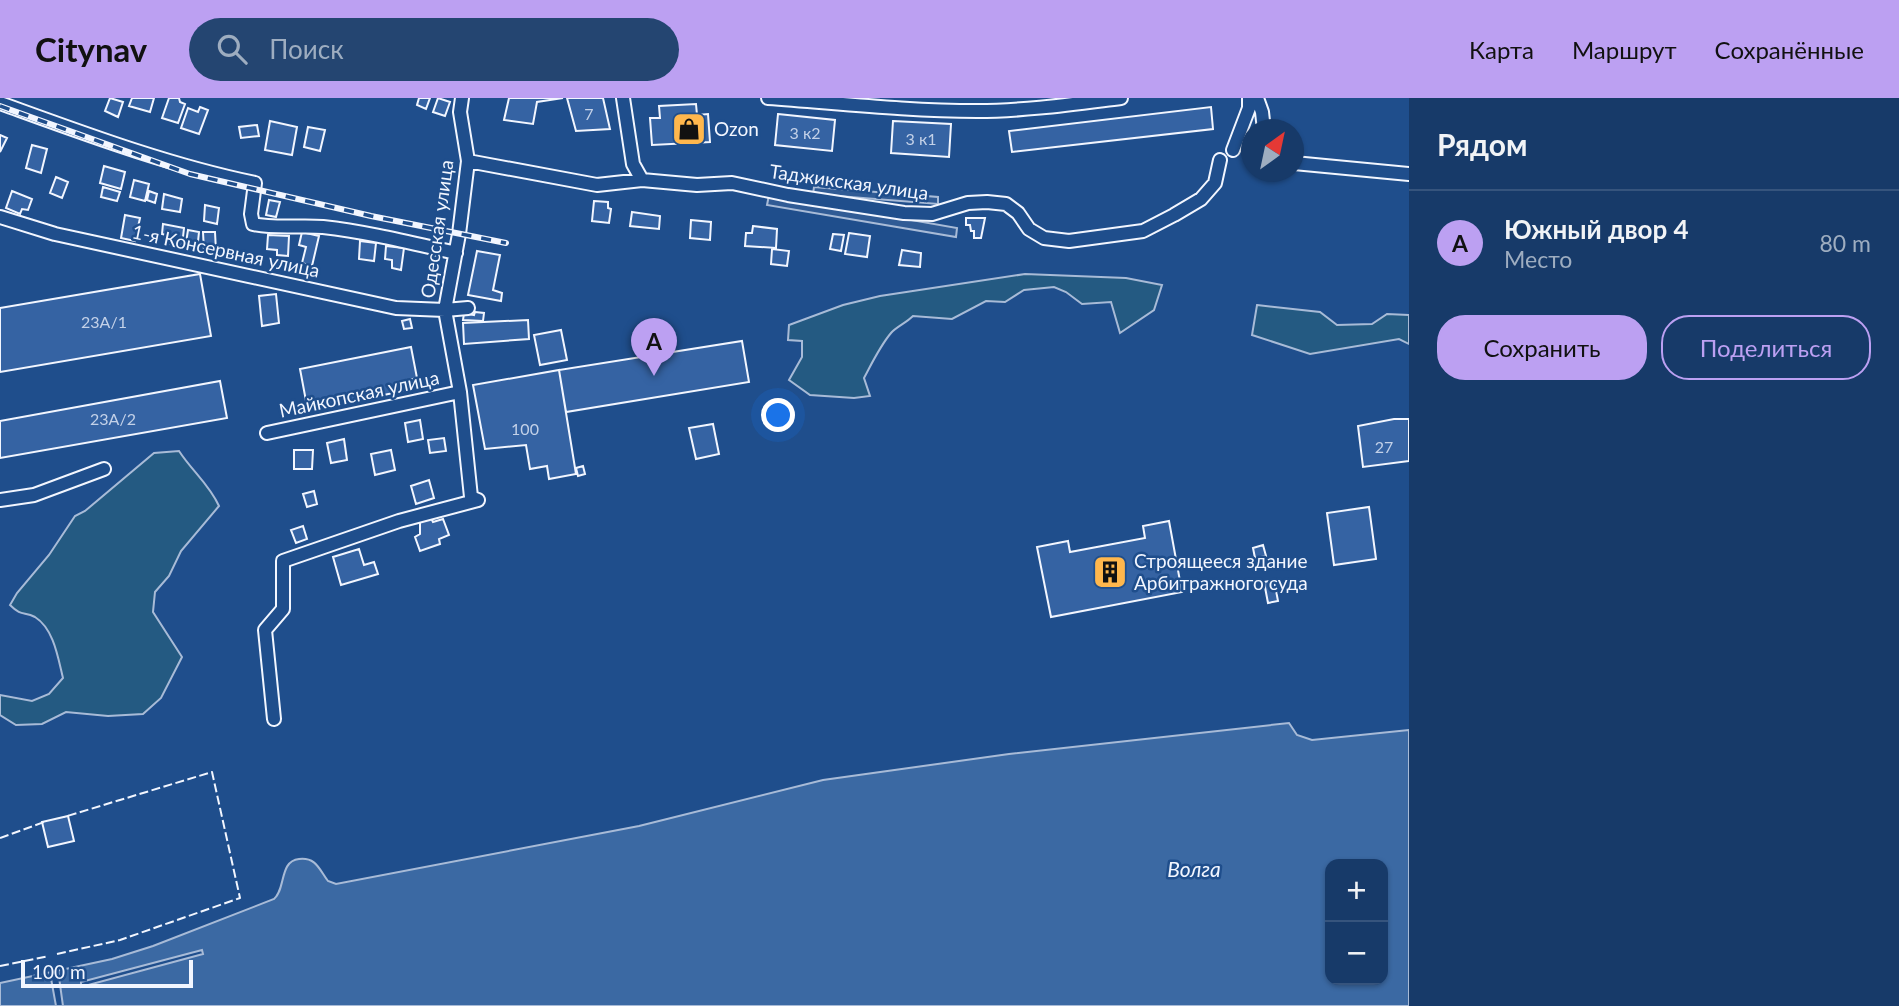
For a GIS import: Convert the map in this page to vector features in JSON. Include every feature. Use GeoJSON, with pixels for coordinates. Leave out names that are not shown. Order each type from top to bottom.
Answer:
{"type":"FeatureCollection","features":[{"type":"Feature","properties":{"kind":"street","name":"Одесская улица"},"geometry":{"type":"LineString","coordinates":[[274,719],[265,631],[283,608],[283,561],[399,522],[478,500],[471,497],[460,392],[445,310],[456,253],[468,160],[460,112],[462,98]]}},
{"type":"Feature","properties":{"kind":"street"},"geometry":{"type":"LineString","coordinates":[[623,98],[633,164],[642,180]]}},
{"type":"Feature","properties":{"kind":"street"},"geometry":{"type":"LineString","coordinates":[[768,98],[978,111],[1033,109],[1121,98]]}},
{"type":"Feature","properties":{"kind":"street"},"geometry":{"type":"LineString","coordinates":[[1233,150],[1249,108],[1249,98]]}},
{"type":"Feature","properties":{"kind":"street"},"geometry":{"type":"LineString","coordinates":[[1257,98],[1263,119]]}},
{"type":"Feature","properties":{"kind":"street"},"geometry":{"type":"LineString","coordinates":[[0,103],[164,160],[209,174],[255,183],[251,214],[253,224],[319,227],[369,233],[456,253]]}},
{"type":"Feature","properties":{"kind":"street","name":"Таджикская улица"},"geometry":{"type":"LineString","coordinates":[[468,160],[597,185],[642,180],[697,185],[732,183],[788,195],[904,213],[932,214],[968,203],[1006,204],[1018,213],[1029,229],[1044,238],[1069,241],[1143,231],[1174,215],[1200,198],[1215,183],[1220,160]]}},
{"type":"Feature","properties":{"kind":"street"},"geometry":{"type":"LineString","coordinates":[[1304,164],[1409,174]]}},
{"type":"Feature","properties":{"kind":"street","name":"1-я Консервная улица"},"geometry":{"type":"LineString","coordinates":[[0,217],[55,234],[396,308],[468,308]]}},
{"type":"Feature","properties":{"kind":"street","name":"Майкопская улица"},"geometry":{"type":"LineString","coordinates":[[267,433],[460,392]]}},
{"type":"Feature","properties":{"kind":"street"},"geometry":{"type":"LineString","coordinates":[[0,500],[34,495],[104,469]]}},
{"type":"Feature","properties":{"kind":"shaded area"},"geometry":{"type":"Polygon","coordinates":[[[814,187],[938,197],[938,204],[813,194],[814,187]]]}},
{"type":"Feature","properties":{"kind":"shaded area"},"geometry":{"type":"Polygon","coordinates":[[[769,195],[957,228],[956,237],[767,205],[769,195]]]}},
{"type":"Feature","properties":{"kind":"shaded area"},"geometry":{"type":"Polygon","coordinates":[[[1025,274],[1126,278],[1162,285],[1154,310],[1120,333],[1111,302],[1082,304],[1054,287],[1024,290],[1005,302],[986,301],[952,319],[913,316],[891,333],[873,361],[864,378],[870,396],[854,398],[810,395],[789,380],[802,357],[802,341],[788,340],[789,325],[843,305],[880,296],[1025,274]]]}},
{"type":"Feature","properties":{"kind":"shaded area"},"geometry":{"type":"Polygon","coordinates":[[[1257,305],[1320,312],[1337,325],[1372,324],[1387,314],[1409,315],[1409,344],[1399,339],[1310,354],[1252,335],[1257,305]]]}},
{"type":"Feature","properties":{"kind":"shaded area"},"geometry":{"type":"Polygon","coordinates":[[[179,451],[219,506],[181,551],[169,576],[155,592],[153,612],[182,657],[161,698],[143,714],[108,716],[66,712],[42,724],[16,725],[0,715],[0,695],[32,701],[49,694],[63,678],[47,629],[35,617],[10,605],[17,593],[49,555],[75,516],[85,511],[154,453],[179,451]]]}},
{"type":"Feature","properties":{"kind":"water","name":"Волга"},"geometry":{"type":"Polygon","coordinates":[[[1289,723],[1297,735],[1312,740],[1409,730],[1409,1006],[0,1006],[0,983],[112,959],[274,899],[288,865],[299,859],[313,862],[328,881],[336,884],[639,826],[823,780],[1009,754],[1289,723]]]}},
{"type":"Feature","properties":{"kind":"pier"},"geometry":{"type":"Polygon","coordinates":[[[202,950],[203,954],[81,987],[81,982],[202,950]]]}},
{"type":"Feature","properties":{"kind":"pier"},"geometry":{"type":"Polygon","coordinates":[[[58,970],[63,1006],[56,1006],[50,973],[58,970]]]}},
{"type":"Feature","properties":{"kind":"building"},"geometry":{"type":"Polygon","coordinates":[[[110,98],[123,102],[118,117],[105,111],[110,98]]]}},
{"type":"Feature","properties":{"kind":"building"},"geometry":{"type":"Polygon","coordinates":[[[132,98],[154,98],[150,112],[129,106],[132,98]]]}},
{"type":"Feature","properties":{"kind":"building"},"geometry":{"type":"Polygon","coordinates":[[[169,98],[179,98],[180,102],[185,104],[178,123],[162,118],[169,98]]]}},
{"type":"Feature","properties":{"kind":"building"},"geometry":{"type":"Polygon","coordinates":[[[419,98],[430,98],[426,109],[417,105],[419,98]]]}},
{"type":"Feature","properties":{"kind":"building"},"geometry":{"type":"Polygon","coordinates":[[[438,98],[450,102],[445,116],[433,112],[438,98]]]}},
{"type":"Feature","properties":{"kind":"building"},"geometry":{"type":"Polygon","coordinates":[[[509,98],[563,98],[537,102],[533,124],[504,120],[509,98]]]}},
{"type":"Feature","properties":{"kind":"building"},"geometry":{"type":"Polygon","coordinates":[[[567,98],[603,98],[610,129],[576,131],[567,98]]]}},
{"type":"Feature","properties":{"kind":"building"},"geometry":{"type":"Polygon","coordinates":[[[696,104],[697,115],[708,114],[710,142],[652,145],[650,118],[660,118],[659,106],[696,104]]]}},
{"type":"Feature","properties":{"kind":"building"},"geometry":{"type":"Polygon","coordinates":[[[200,107],[208,110],[199,134],[181,128],[188,108],[198,112],[200,107]]]}},
{"type":"Feature","properties":{"kind":"building"},"geometry":{"type":"Polygon","coordinates":[[[1211,107],[1213,129],[1012,152],[1009,131],[1211,107]]]}},
{"type":"Feature","properties":{"kind":"building"},"geometry":{"type":"Polygon","coordinates":[[[778,114],[835,120],[832,151],[775,145],[778,114]]]}},
{"type":"Feature","properties":{"kind":"building"},"geometry":{"type":"Polygon","coordinates":[[[270,121],[297,127],[292,155],[265,150],[270,121]]]}},
{"type":"Feature","properties":{"kind":"building"},"geometry":{"type":"Polygon","coordinates":[[[893,121],[951,124],[949,157],[891,153],[893,121]]]}},
{"type":"Feature","properties":{"kind":"building"},"geometry":{"type":"Polygon","coordinates":[[[257,125],[259,136],[241,138],[239,127],[257,125]]]}},
{"type":"Feature","properties":{"kind":"building"},"geometry":{"type":"Polygon","coordinates":[[[308,127],[325,130],[320,151],[304,147],[308,127]]]}},
{"type":"Feature","properties":{"kind":"building"},"geometry":{"type":"Polygon","coordinates":[[[0,135],[7,138],[0,152],[0,135]]]}},
{"type":"Feature","properties":{"kind":"building"},"geometry":{"type":"Polygon","coordinates":[[[32,145],[47,149],[41,173],[26,168],[32,145]]]}},
{"type":"Feature","properties":{"kind":"building"},"geometry":{"type":"Polygon","coordinates":[[[104,166],[125,172],[121,189],[100,183],[104,166]]]}},
{"type":"Feature","properties":{"kind":"building"},"geometry":{"type":"Polygon","coordinates":[[[56,177],[68,182],[62,198],[50,193],[56,177]]]}},
{"type":"Feature","properties":{"kind":"building"},"geometry":{"type":"Polygon","coordinates":[[[134,180],[149,184],[145,201],[130,197],[134,180]]]}},
{"type":"Feature","properties":{"kind":"building"},"geometry":{"type":"Polygon","coordinates":[[[103,187],[120,192],[117,201],[101,197],[103,187]]]}},
{"type":"Feature","properties":{"kind":"building"},"geometry":{"type":"Polygon","coordinates":[[[12,191],[32,199],[28,210],[22,209],[20,214],[6,208],[12,191]]]}},
{"type":"Feature","properties":{"kind":"building"},"geometry":{"type":"Polygon","coordinates":[[[149,191],[157,194],[155,203],[147,200],[149,191]]]}},
{"type":"Feature","properties":{"kind":"building"},"geometry":{"type":"Polygon","coordinates":[[[164,194],[182,199],[180,212],[162,209],[164,194]]]}},
{"type":"Feature","properties":{"kind":"building"},"geometry":{"type":"Polygon","coordinates":[[[269,200],[280,202],[276,217],[266,215],[269,200]]]}},
{"type":"Feature","properties":{"kind":"building"},"geometry":{"type":"Polygon","coordinates":[[[594,201],[608,202],[608,208],[611,209],[609,223],[592,221],[594,201]]]}},
{"type":"Feature","properties":{"kind":"building"},"geometry":{"type":"Polygon","coordinates":[[[205,205],[219,208],[217,224],[204,221],[205,205]]]}},
{"type":"Feature","properties":{"kind":"building"},"geometry":{"type":"Polygon","coordinates":[[[632,212],[660,216],[659,229],[630,226],[632,212]]]}},
{"type":"Feature","properties":{"kind":"building"},"geometry":{"type":"Polygon","coordinates":[[[125,215],[140,218],[135,241],[121,238],[125,215]]]}},
{"type":"Feature","properties":{"kind":"building"},"geometry":{"type":"Polygon","coordinates":[[[966,218],[985,218],[981,238],[974,238],[974,231],[971,231],[970,225],[966,225],[966,218]]]}},
{"type":"Feature","properties":{"kind":"building"},"geometry":{"type":"Polygon","coordinates":[[[691,220],[711,222],[710,240],[690,238],[691,220]]]}},
{"type":"Feature","properties":{"kind":"building"},"geometry":{"type":"Polygon","coordinates":[[[163,224],[184,228],[182,246],[169,244],[170,236],[162,234],[163,224]]]}},
{"type":"Feature","properties":{"kind":"building"},"geometry":{"type":"Polygon","coordinates":[[[753,226],[777,229],[776,248],[745,246],[746,233],[752,233],[753,226]]]}},
{"type":"Feature","properties":{"kind":"building"},"geometry":{"type":"Polygon","coordinates":[[[188,230],[199,232],[197,251],[185,249],[188,230]]]}},
{"type":"Feature","properties":{"kind":"building"},"geometry":{"type":"Polygon","coordinates":[[[203,232],[215,232],[216,251],[204,251],[203,232]]]}},
{"type":"Feature","properties":{"kind":"building"},"geometry":{"type":"Polygon","coordinates":[[[302,232],[319,236],[312,266],[302,263],[306,247],[299,245],[302,232]]]}},
{"type":"Feature","properties":{"kind":"building"},"geometry":{"type":"Polygon","coordinates":[[[849,233],[870,236],[867,257],[845,254],[849,233]]]}},
{"type":"Feature","properties":{"kind":"building"},"geometry":{"type":"Polygon","coordinates":[[[833,234],[844,235],[841,251],[830,249],[833,234]]]}},
{"type":"Feature","properties":{"kind":"building"},"geometry":{"type":"Polygon","coordinates":[[[268,235],[289,236],[288,256],[277,255],[277,250],[267,249],[268,235]]]}},
{"type":"Feature","properties":{"kind":"building"},"geometry":{"type":"Polygon","coordinates":[[[360,241],[376,243],[374,261],[359,259],[360,241]]]}},
{"type":"Feature","properties":{"kind":"building"},"geometry":{"type":"Polygon","coordinates":[[[386,246],[404,248],[401,270],[392,268],[392,260],[385,259],[386,246]]]}},
{"type":"Feature","properties":{"kind":"building"},"geometry":{"type":"Polygon","coordinates":[[[772,249],[789,251],[787,266],[771,264],[772,249]]]}},
{"type":"Feature","properties":{"kind":"building"},"geometry":{"type":"Polygon","coordinates":[[[902,250],[921,253],[920,267],[899,265],[902,250]]]}},
{"type":"Feature","properties":{"kind":"building"},"geometry":{"type":"Polygon","coordinates":[[[477,251],[500,255],[493,290],[502,293],[501,301],[468,295],[477,251]]]}},
{"type":"Feature","properties":{"kind":"building"},"geometry":{"type":"Polygon","coordinates":[[[200,274],[211,336],[0,372],[0,308],[200,274]]]}},
{"type":"Feature","properties":{"kind":"building"},"geometry":{"type":"Polygon","coordinates":[[[276,294],[279,323],[262,326],[259,296],[276,294]]]}},
{"type":"Feature","properties":{"kind":"building"},"geometry":{"type":"Polygon","coordinates":[[[475,312],[484,313],[483,321],[463,320],[464,313],[474,315],[475,312]]]}},
{"type":"Feature","properties":{"kind":"building"},"geometry":{"type":"Polygon","coordinates":[[[410,319],[412,328],[404,329],[402,321],[410,319]]]}},
{"type":"Feature","properties":{"kind":"building"},"geometry":{"type":"Polygon","coordinates":[[[528,320],[529,339],[464,344],[463,323],[528,320]]]}},
{"type":"Feature","properties":{"kind":"building"},"geometry":{"type":"Polygon","coordinates":[[[561,330],[567,360],[540,365],[534,335],[561,330]]]}},
{"type":"Feature","properties":{"kind":"building"},"geometry":{"type":"Polygon","coordinates":[[[742,341],[749,382],[566,412],[559,370],[742,341]]]}},
{"type":"Feature","properties":{"kind":"building"},"geometry":{"type":"Polygon","coordinates":[[[411,347],[417,378],[400,382],[403,391],[316,409],[314,399],[306,401],[300,369],[411,347]]]}},
{"type":"Feature","properties":{"kind":"building"},"geometry":{"type":"Polygon","coordinates":[[[559,370],[576,474],[549,479],[547,466],[530,469],[526,445],[485,449],[473,385],[559,370]]]}},
{"type":"Feature","properties":{"kind":"building"},"geometry":{"type":"Polygon","coordinates":[[[220,381],[227,418],[0,458],[0,421],[220,381]]]}},
{"type":"Feature","properties":{"kind":"building"},"geometry":{"type":"Polygon","coordinates":[[[1409,419],[1409,461],[1363,467],[1358,426],[1409,419]]]}},
{"type":"Feature","properties":{"kind":"building"},"geometry":{"type":"Polygon","coordinates":[[[420,420],[423,439],[408,442],[405,423],[420,420]]]}},
{"type":"Feature","properties":{"kind":"building"},"geometry":{"type":"Polygon","coordinates":[[[713,424],[719,454],[696,459],[689,428],[713,424]]]}},
{"type":"Feature","properties":{"kind":"building"},"geometry":{"type":"Polygon","coordinates":[[[444,438],[446,451],[430,453],[428,440],[444,438]]]}},
{"type":"Feature","properties":{"kind":"building"},"geometry":{"type":"Polygon","coordinates":[[[344,439],[347,460],[331,463],[327,443],[344,439]]]}},
{"type":"Feature","properties":{"kind":"building"},"geometry":{"type":"Polygon","coordinates":[[[294,450],[313,450],[312,469],[294,469],[294,450]]]}},
{"type":"Feature","properties":{"kind":"building"},"geometry":{"type":"Polygon","coordinates":[[[391,450],[395,470],[375,475],[371,454],[391,450]]]}},
{"type":"Feature","properties":{"kind":"building"},"geometry":{"type":"Polygon","coordinates":[[[583,466],[585,474],[578,476],[576,468],[583,466]]]}},
{"type":"Feature","properties":{"kind":"building"},"geometry":{"type":"Polygon","coordinates":[[[429,480],[434,498],[416,504],[411,486],[429,480]]]}},
{"type":"Feature","properties":{"kind":"building"},"geometry":{"type":"Polygon","coordinates":[[[314,491],[317,504],[307,507],[303,494],[314,491]]]}},
{"type":"Feature","properties":{"kind":"building"},"geometry":{"type":"Polygon","coordinates":[[[1369,507],[1376,559],[1334,565],[1327,513],[1369,507]]]}},
{"type":"Feature","properties":{"kind":"building"},"geometry":{"type":"Polygon","coordinates":[[[430,516],[433,522],[443,519],[449,535],[439,539],[440,544],[420,551],[415,537],[420,534],[420,521],[430,516]]]}},
{"type":"Feature","properties":{"kind":"building","name":"Строящееся здание Арбитражного суда"},"geometry":{"type":"Polygon","coordinates":[[[1169,521],[1182,592],[1051,617],[1037,547],[1068,541],[1070,552],[1145,538],[1143,526],[1169,521]]]}},
{"type":"Feature","properties":{"kind":"building"},"geometry":{"type":"Polygon","coordinates":[[[303,526],[307,539],[296,543],[291,530],[303,526]]]}},
{"type":"Feature","properties":{"kind":"building"},"geometry":{"type":"Polygon","coordinates":[[[1263,545],[1266,556],[1255,558],[1253,548],[1263,545]]]}},
{"type":"Feature","properties":{"kind":"building"},"geometry":{"type":"Polygon","coordinates":[[[359,549],[364,565],[374,562],[378,574],[341,585],[333,557],[359,549]]]}},
{"type":"Feature","properties":{"kind":"building"},"geometry":{"type":"Polygon","coordinates":[[[1274,580],[1278,601],[1268,603],[1264,582],[1274,580]]]}},
{"type":"Feature","properties":{"kind":"building"},"geometry":{"type":"Polygon","coordinates":[[[68,816],[74,841],[48,847],[42,822],[68,816]]]}},
{"type":"Feature","properties":{"kind":"railway"},"geometry":{"type":"LineString","coordinates":[[0,106],[190,174],[371,216],[506,243]]}},
{"type":"Feature","properties":{"kind":"fence"},"geometry":{"type":"LineString","coordinates":[[57,954],[120,940],[240,898],[212,772],[64,817]]}},
{"type":"Feature","properties":{"kind":"fence"},"geometry":{"type":"LineString","coordinates":[[0,838],[47,821]]}},
{"type":"Feature","properties":{"kind":"fence"},"geometry":{"type":"LineString","coordinates":[[0,966],[49,956]]}},
{"type":"Feature","properties":{"kind":"place","name":"Ozon"},"geometry":{"type":"Point","coordinates":[689,129]}},
{"type":"Feature","properties":{"kind":"place","name":"Южный двор 4"},"geometry":{"type":"Point","coordinates":[654,376]}},
{"type":"Feature","properties":{"kind":"place","name":"Строящееся здание Арбитражного суда"},"geometry":{"type":"Point","coordinates":[1110,572]}}]}
